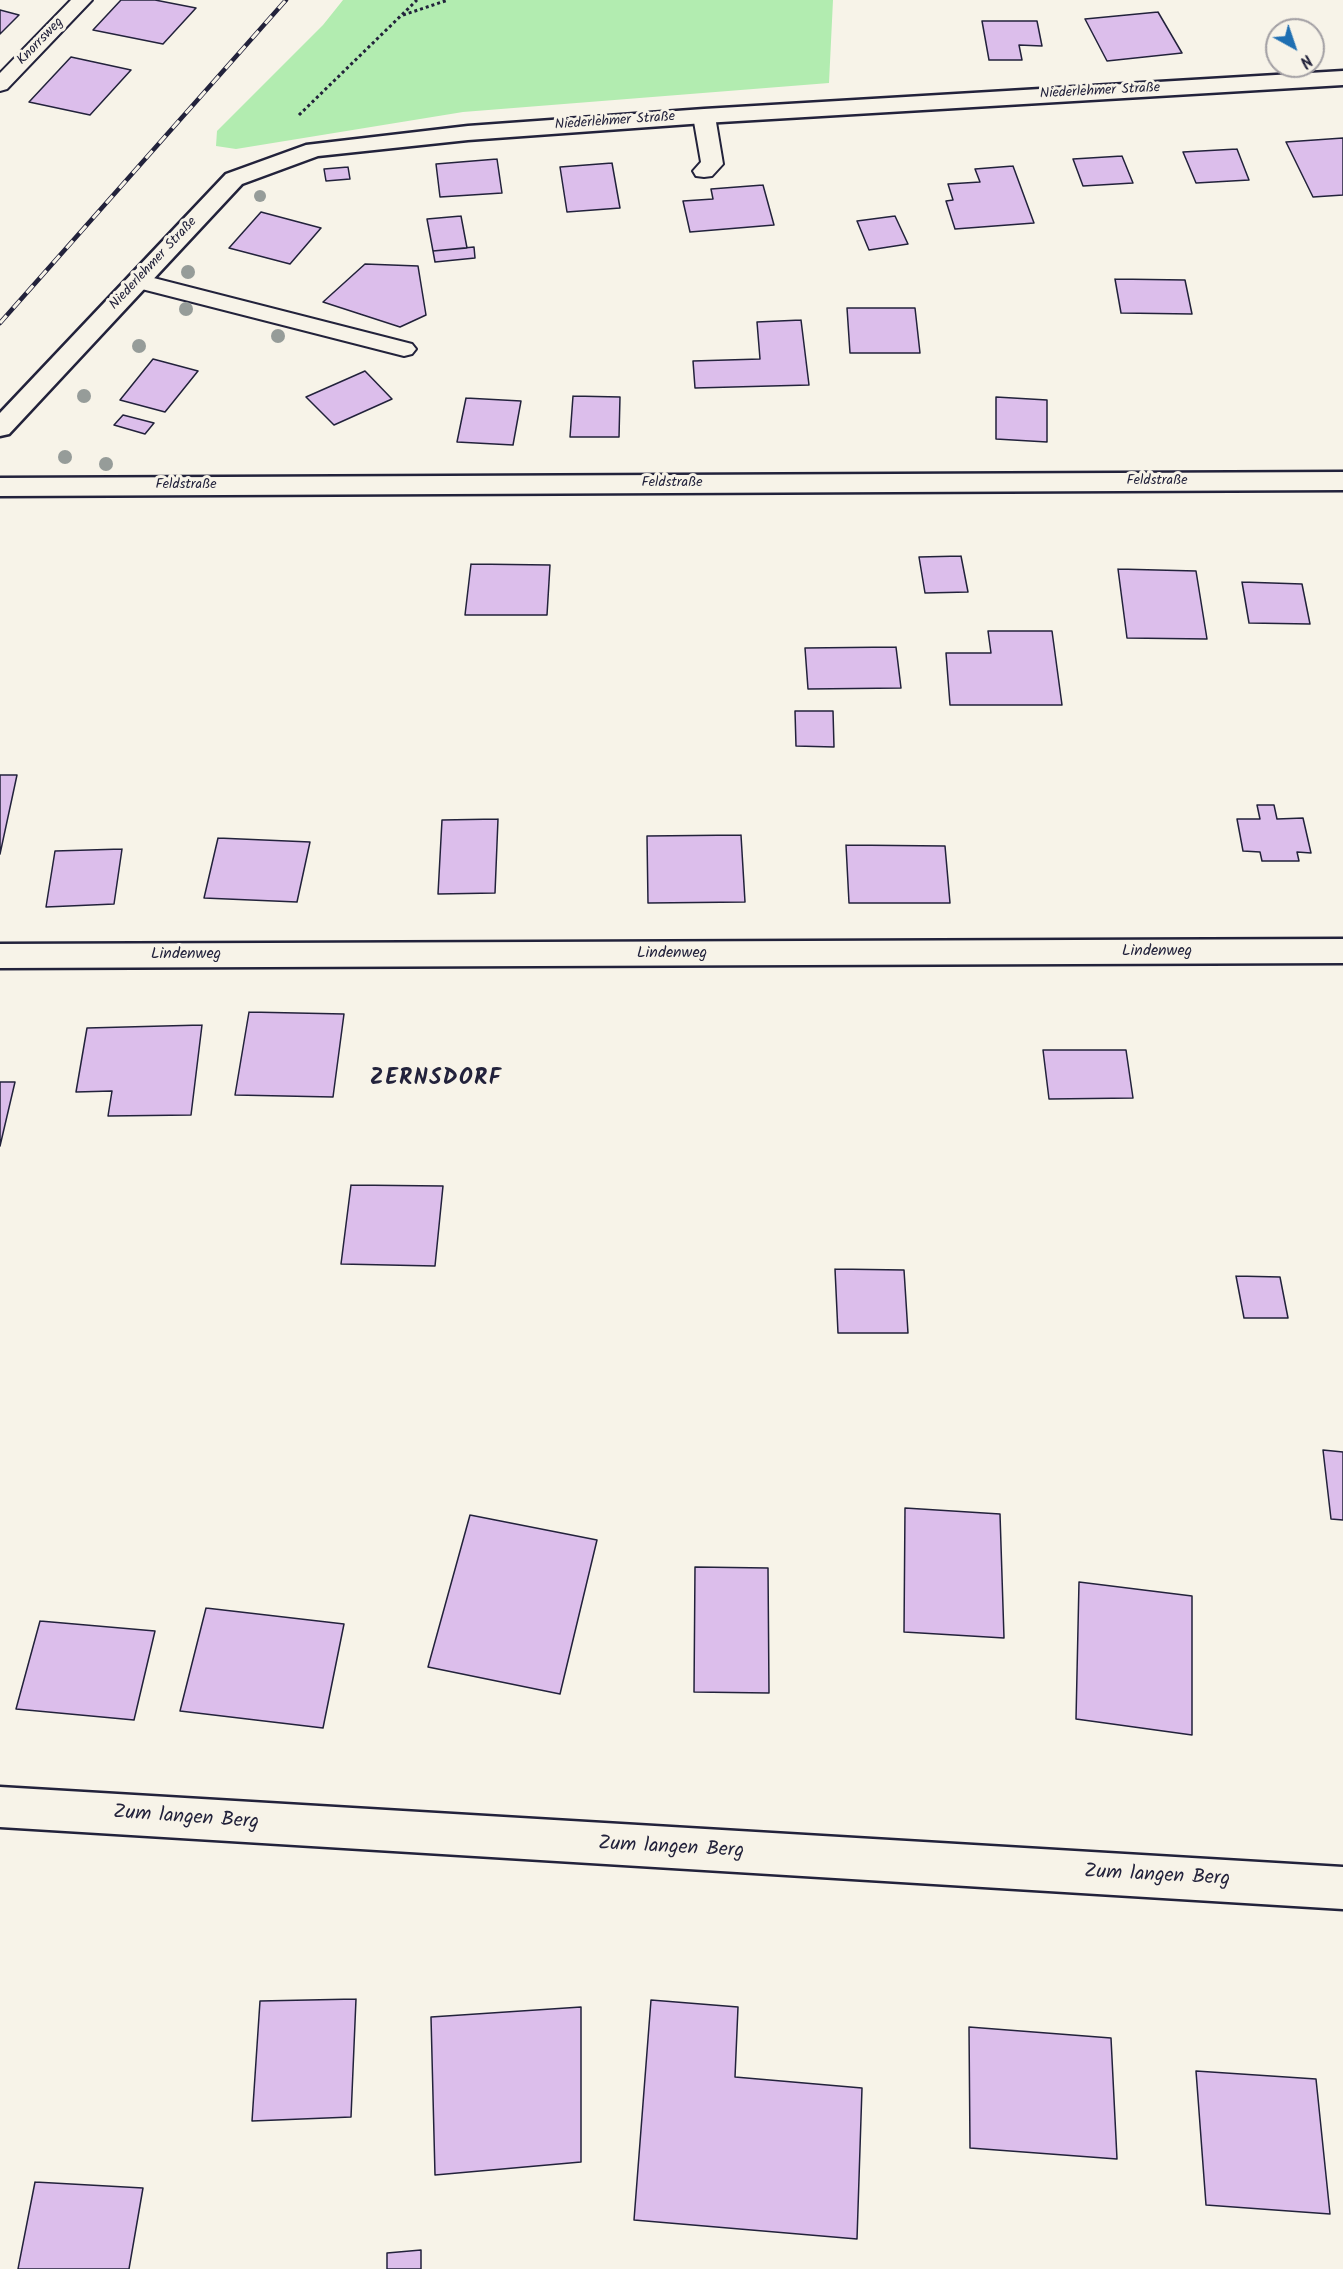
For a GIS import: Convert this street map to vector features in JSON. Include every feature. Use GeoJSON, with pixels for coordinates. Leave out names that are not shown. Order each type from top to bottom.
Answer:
{"type":"FeatureCollection","features":[{"type":"Feature","properties":{"kind":"street","name":"Niederlehmer Straße"},"geometry":{"type":"LineString","coordinates":[[0,428],[234,178],[314,150],[468,133],[704,116],[1343,78]]}},
{"type":"Feature","properties":{"kind":"street","name":"Feldstraße"},"geometry":{"type":"LineString","coordinates":[[0,487],[1343,481]]}},
{"type":"Feature","properties":{"kind":"street","name":"Lindenweg"},"geometry":{"type":"LineString","coordinates":[[0,956],[1343,951]]}},
{"type":"Feature","properties":{"kind":"street","name":"Zum langen Berg"},"geometry":{"type":"LineString","coordinates":[[0,1808],[1343,1888]]}},
{"type":"Feature","properties":{"kind":"lane","name":"Knorrsweg"},"geometry":{"type":"LineString","coordinates":[[0,85],[82,0]]}},
{"type":"Feature","properties":{"kind":"lane"},"geometry":{"type":"LineString","coordinates":[[704,116],[712,164],[704,171]]}},
{"type":"Feature","properties":{"kind":"lane"},"geometry":{"type":"LineString","coordinates":[[138,281],[404,349]]}},
{"type":"Feature","properties":{"kind":"path"},"geometry":{"type":"LineString","coordinates":[[293,121],[417,0]]}},
{"type":"Feature","properties":{"kind":"path"},"geometry":{"type":"LineString","coordinates":[[402,15],[447,0]]}},
{"type":"Feature","properties":{"kind":"green space"},"geometry":{"type":"Polygon","coordinates":[[[343,0],[833,0],[829,83],[463,112],[236,149],[216,146],[217,131],[323,25],[343,0]]]}},
{"type":"Feature","properties":{"kind":"building"},"geometry":{"type":"Polygon","coordinates":[[[121,0],[155,0],[196,8],[163,44],[93,30],[121,0]]]}},
{"type":"Feature","properties":{"kind":"building"},"geometry":{"type":"Polygon","coordinates":[[[0,10],[19,15],[0,34],[0,10]]]}},
{"type":"Feature","properties":{"kind":"building"},"geometry":{"type":"Polygon","coordinates":[[[1158,12],[1182,53],[1107,61],[1085,19],[1158,12]]]}},
{"type":"Feature","properties":{"kind":"building"},"geometry":{"type":"Polygon","coordinates":[[[982,21],[1037,21],[1042,46],[1019,45],[1022,60],[989,60],[982,21]]]}},
{"type":"Feature","properties":{"kind":"building"},"geometry":{"type":"Polygon","coordinates":[[[71,57],[131,70],[90,115],[29,102],[71,57]]]}},
{"type":"Feature","properties":{"kind":"building"},"geometry":{"type":"Polygon","coordinates":[[[1343,138],[1343,195],[1313,197],[1286,142],[1343,138]]]}},
{"type":"Feature","properties":{"kind":"building"},"geometry":{"type":"Polygon","coordinates":[[[1237,149],[1249,180],[1196,183],[1183,152],[1237,149]]]}},
{"type":"Feature","properties":{"kind":"building"},"geometry":{"type":"Polygon","coordinates":[[[1122,156],[1133,183],[1083,186],[1073,159],[1122,156]]]}},
{"type":"Feature","properties":{"kind":"building"},"geometry":{"type":"Polygon","coordinates":[[[497,159],[502,193],[440,197],[436,164],[497,159]]]}},
{"type":"Feature","properties":{"kind":"building"},"geometry":{"type":"Polygon","coordinates":[[[612,163],[620,208],[567,212],[560,167],[612,163]]]}},
{"type":"Feature","properties":{"kind":"building"},"geometry":{"type":"Polygon","coordinates":[[[1013,166],[1034,223],[955,229],[946,201],[953,200],[948,184],[980,182],[975,169],[1013,166]]]}},
{"type":"Feature","properties":{"kind":"building"},"geometry":{"type":"Polygon","coordinates":[[[348,167],[350,179],[326,181],[324,169],[348,167]]]}},
{"type":"Feature","properties":{"kind":"building"},"geometry":{"type":"Polygon","coordinates":[[[763,185],[774,225],[690,232],[683,201],[713,199],[711,189],[763,185]]]}},
{"type":"Feature","properties":{"kind":"building"},"geometry":{"type":"Polygon","coordinates":[[[261,212],[321,228],[290,264],[229,248],[261,212]]]}},
{"type":"Feature","properties":{"kind":"building"},"geometry":{"type":"Polygon","coordinates":[[[461,216],[467,248],[433,251],[427,219],[461,216]]]}},
{"type":"Feature","properties":{"kind":"building"},"geometry":{"type":"Polygon","coordinates":[[[895,216],[908,244],[869,250],[857,221],[895,216]]]}},
{"type":"Feature","properties":{"kind":"building"},"geometry":{"type":"Polygon","coordinates":[[[474,247],[475,258],[435,262],[433,251],[474,247]]]}},
{"type":"Feature","properties":{"kind":"building"},"geometry":{"type":"Polygon","coordinates":[[[365,264],[418,266],[426,315],[400,327],[323,302],[365,264]]]}},
{"type":"Feature","properties":{"kind":"building"},"geometry":{"type":"Polygon","coordinates":[[[1115,279],[1185,280],[1192,314],[1121,313],[1115,279]]]}},
{"type":"Feature","properties":{"kind":"building"},"geometry":{"type":"Polygon","coordinates":[[[847,308],[915,308],[920,353],[850,353],[847,308]]]}},
{"type":"Feature","properties":{"kind":"building"},"geometry":{"type":"Polygon","coordinates":[[[801,320],[809,385],[695,388],[693,361],[760,359],[757,322],[801,320]]]}},
{"type":"Feature","properties":{"kind":"building"},"geometry":{"type":"Polygon","coordinates":[[[153,359],[198,371],[165,412],[120,400],[153,359]]]}},
{"type":"Feature","properties":{"kind":"building"},"geometry":{"type":"Polygon","coordinates":[[[365,371],[392,399],[334,425],[306,397],[365,371]]]}},
{"type":"Feature","properties":{"kind":"building"},"geometry":{"type":"Polygon","coordinates":[[[573,396],[620,397],[619,437],[570,437],[573,396]]]}},
{"type":"Feature","properties":{"kind":"building"},"geometry":{"type":"Polygon","coordinates":[[[996,397],[1047,400],[1047,442],[996,439],[996,397]]]}},
{"type":"Feature","properties":{"kind":"building"},"geometry":{"type":"Polygon","coordinates":[[[466,398],[521,401],[513,445],[457,442],[466,398]]]}},
{"type":"Feature","properties":{"kind":"building"},"geometry":{"type":"Polygon","coordinates":[[[123,415],[154,423],[145,434],[114,425],[123,415]]]}},
{"type":"Feature","properties":{"kind":"building"},"geometry":{"type":"Polygon","coordinates":[[[961,556],[968,592],[925,593],[919,557],[961,556]]]}},
{"type":"Feature","properties":{"kind":"building"},"geometry":{"type":"Polygon","coordinates":[[[471,564],[550,565],[547,615],[465,615],[471,564]]]}},
{"type":"Feature","properties":{"kind":"building"},"geometry":{"type":"Polygon","coordinates":[[[1118,569],[1196,571],[1207,639],[1127,638],[1118,569]]]}},
{"type":"Feature","properties":{"kind":"building"},"geometry":{"type":"Polygon","coordinates":[[[1242,582],[1302,584],[1310,624],[1249,623],[1242,582]]]}},
{"type":"Feature","properties":{"kind":"building"},"geometry":{"type":"Polygon","coordinates":[[[988,631],[1052,631],[1062,705],[950,705],[946,653],[991,653],[988,631]]]}},
{"type":"Feature","properties":{"kind":"building"},"geometry":{"type":"Polygon","coordinates":[[[896,647],[901,688],[808,689],[805,648],[896,647]]]}},
{"type":"Feature","properties":{"kind":"building"},"geometry":{"type":"Polygon","coordinates":[[[795,711],[833,711],[834,747],[796,746],[795,711]]]}},
{"type":"Feature","properties":{"kind":"building"},"geometry":{"type":"Polygon","coordinates":[[[0,775],[17,775],[0,854],[0,775]]]}},
{"type":"Feature","properties":{"kind":"building"},"geometry":{"type":"Polygon","coordinates":[[[1257,805],[1274,805],[1277,819],[1303,818],[1311,853],[1297,852],[1299,861],[1262,861],[1260,852],[1243,851],[1237,819],[1260,819],[1257,805]]]}},
{"type":"Feature","properties":{"kind":"building"},"geometry":{"type":"Polygon","coordinates":[[[498,819],[495,893],[438,894],[442,820],[498,819]]]}},
{"type":"Feature","properties":{"kind":"building"},"geometry":{"type":"Polygon","coordinates":[[[741,835],[745,902],[648,903],[647,836],[741,835]]]}},
{"type":"Feature","properties":{"kind":"building"},"geometry":{"type":"Polygon","coordinates":[[[218,838],[310,842],[297,902],[204,898],[218,838]]]}},
{"type":"Feature","properties":{"kind":"building"},"geometry":{"type":"Polygon","coordinates":[[[846,845],[945,846],[950,903],[849,903],[846,845]]]}},
{"type":"Feature","properties":{"kind":"building"},"geometry":{"type":"Polygon","coordinates":[[[122,849],[114,904],[46,907],[55,851],[122,849]]]}},
{"type":"Feature","properties":{"kind":"building"},"geometry":{"type":"Polygon","coordinates":[[[249,1012],[344,1014],[333,1097],[235,1095],[249,1012]]]}},
{"type":"Feature","properties":{"kind":"building"},"geometry":{"type":"Polygon","coordinates":[[[202,1025],[191,1115],[108,1116],[112,1091],[76,1092],[87,1028],[202,1025]]]}},
{"type":"Feature","properties":{"kind":"building"},"geometry":{"type":"Polygon","coordinates":[[[1043,1050],[1126,1050],[1133,1098],[1049,1099],[1043,1050]]]}},
{"type":"Feature","properties":{"kind":"building"},"geometry":{"type":"Polygon","coordinates":[[[0,1082],[15,1082],[0,1146],[0,1082]]]}},
{"type":"Feature","properties":{"kind":"building"},"geometry":{"type":"Polygon","coordinates":[[[351,1185],[443,1186],[435,1266],[341,1264],[351,1185]]]}},
{"type":"Feature","properties":{"kind":"building"},"geometry":{"type":"Polygon","coordinates":[[[835,1269],[904,1270],[908,1333],[838,1333],[835,1269]]]}},
{"type":"Feature","properties":{"kind":"building"},"geometry":{"type":"Polygon","coordinates":[[[1236,1276],[1280,1277],[1288,1318],[1244,1318],[1236,1276]]]}},
{"type":"Feature","properties":{"kind":"building"},"geometry":{"type":"Polygon","coordinates":[[[1323,1450],[1343,1452],[1343,1520],[1331,1519],[1323,1450]]]}},
{"type":"Feature","properties":{"kind":"building"},"geometry":{"type":"Polygon","coordinates":[[[905,1508],[1000,1514],[1004,1638],[904,1632],[905,1508]]]}},
{"type":"Feature","properties":{"kind":"building"},"geometry":{"type":"Polygon","coordinates":[[[470,1515],[597,1540],[560,1694],[428,1667],[470,1515]]]}},
{"type":"Feature","properties":{"kind":"building"},"geometry":{"type":"Polygon","coordinates":[[[695,1567],[768,1568],[769,1693],[694,1692],[695,1567]]]}},
{"type":"Feature","properties":{"kind":"building"},"geometry":{"type":"Polygon","coordinates":[[[1079,1582],[1192,1596],[1192,1735],[1076,1719],[1079,1582]]]}},
{"type":"Feature","properties":{"kind":"building"},"geometry":{"type":"Polygon","coordinates":[[[206,1608],[344,1624],[323,1728],[180,1711],[206,1608]]]}},
{"type":"Feature","properties":{"kind":"building"},"geometry":{"type":"Polygon","coordinates":[[[40,1621],[155,1631],[134,1720],[16,1709],[40,1621]]]}},
{"type":"Feature","properties":{"kind":"building"},"geometry":{"type":"Polygon","coordinates":[[[356,1999],[351,2117],[252,2121],[260,2001],[356,1999]]]}},
{"type":"Feature","properties":{"kind":"building"},"geometry":{"type":"Polygon","coordinates":[[[651,2000],[738,2007],[735,2077],[862,2088],[857,2239],[634,2220],[651,2000]]]}},
{"type":"Feature","properties":{"kind":"building"},"geometry":{"type":"Polygon","coordinates":[[[581,2007],[581,2162],[435,2175],[431,2017],[581,2007]]]}},
{"type":"Feature","properties":{"kind":"building"},"geometry":{"type":"Polygon","coordinates":[[[969,2027],[1111,2038],[1117,2159],[970,2148],[969,2027]]]}},
{"type":"Feature","properties":{"kind":"building"},"geometry":{"type":"Polygon","coordinates":[[[1196,2071],[1316,2079],[1330,2214],[1206,2205],[1196,2071]]]}},
{"type":"Feature","properties":{"kind":"building"},"geometry":{"type":"Polygon","coordinates":[[[35,2182],[143,2188],[129,2269],[18,2269],[35,2182]]]}},
{"type":"Feature","properties":{"kind":"building"},"geometry":{"type":"Polygon","coordinates":[[[421,2250],[421,2269],[387,2269],[387,2253],[421,2250]]]}},
{"type":"Feature","properties":{"kind":"railway"},"geometry":{"type":"LineString","coordinates":[[0,323],[286,0]]}},
{"type":"Feature","properties":{"kind":"district","name":"ZERNSDORF"},"geometry":{"type":"Point","coordinates":[436,1080]}}]}
